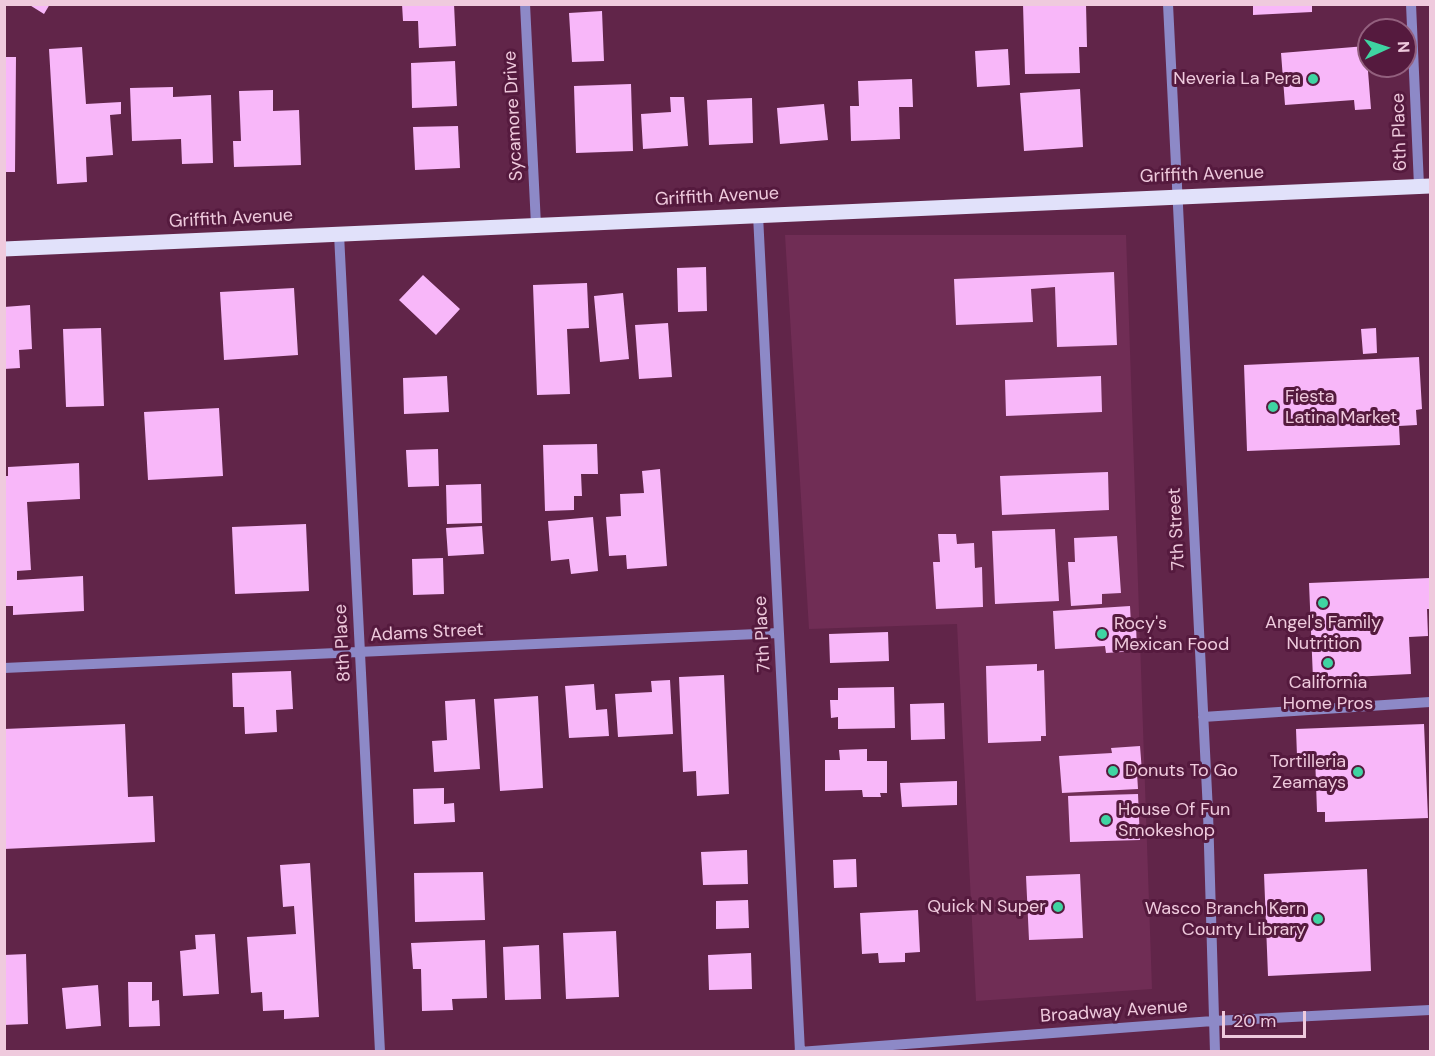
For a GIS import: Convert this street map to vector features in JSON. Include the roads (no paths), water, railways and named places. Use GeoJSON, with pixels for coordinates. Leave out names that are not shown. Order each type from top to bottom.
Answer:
{"type":"FeatureCollection","features":[{"type":"Feature","properties":{"kind":"main road","name":"Griffith Avenue"},"geometry":{"type":"LineString","coordinates":[[4,249],[1425,186]]}},
{"type":"Feature","properties":{"kind":"street","name":"Sycamore Drive"},"geometry":{"type":"LineString","coordinates":[[525,4],[536,225]]}},
{"type":"Feature","properties":{"kind":"street","name":"7th Street"},"geometry":{"type":"LineString","coordinates":[[1168,4],[1210,854],[1215,1052]]}},
{"type":"Feature","properties":{"kind":"street","name":"6th Place"},"geometry":{"type":"LineString","coordinates":[[1411,4],[1425,186]]}},
{"type":"Feature","properties":{"kind":"street","name":"7th Place"},"geometry":{"type":"LineString","coordinates":[[758,215],[799,1052]]}},
{"type":"Feature","properties":{"kind":"street","name":"8th Place"},"geometry":{"type":"LineString","coordinates":[[339,234],[380,1052]]}},
{"type":"Feature","properties":{"kind":"street","name":"Adams Street"},"geometry":{"type":"LineString","coordinates":[[4,668],[779,633]]}},
{"type":"Feature","properties":{"kind":"street"},"geometry":{"type":"LineString","coordinates":[[1203,717],[1431,702]]}},
{"type":"Feature","properties":{"kind":"street","name":"Broadway Avenue"},"geometry":{"type":"LineString","coordinates":[[799,1052],[1214,1021],[1431,1010]]}},
{"type":"Feature","properties":{"kind":"place","name":"Neveria La Pera"},"geometry":{"type":"Point","coordinates":[1313,79]}},
{"type":"Feature","properties":{"kind":"place","name":"Fiesta Latina Market"},"geometry":{"type":"Point","coordinates":[1273,407]}},
{"type":"Feature","properties":{"kind":"place","name":"Angel's Family Nutrition"},"geometry":{"type":"Point","coordinates":[1323,603]}},
{"type":"Feature","properties":{"kind":"place","name":"Rocy's Mexican Food"},"geometry":{"type":"Point","coordinates":[1102,634]}},
{"type":"Feature","properties":{"kind":"place","name":"California Home Pros"},"geometry":{"type":"Point","coordinates":[1328,663]}},
{"type":"Feature","properties":{"kind":"place","name":"Donuts To Go"},"geometry":{"type":"Point","coordinates":[1113,771]}},
{"type":"Feature","properties":{"kind":"place","name":"Tortilleria Zeamays"},"geometry":{"type":"Point","coordinates":[1358,772]}},
{"type":"Feature","properties":{"kind":"place","name":"House Of Fun Smokeshop"},"geometry":{"type":"Point","coordinates":[1106,820]}},
{"type":"Feature","properties":{"kind":"place","name":"Quick N Super"},"geometry":{"type":"Point","coordinates":[1058,907]}},
{"type":"Feature","properties":{"kind":"place","name":"Wasco Branch Kern County Library"},"geometry":{"type":"Point","coordinates":[1318,919]}}]}
